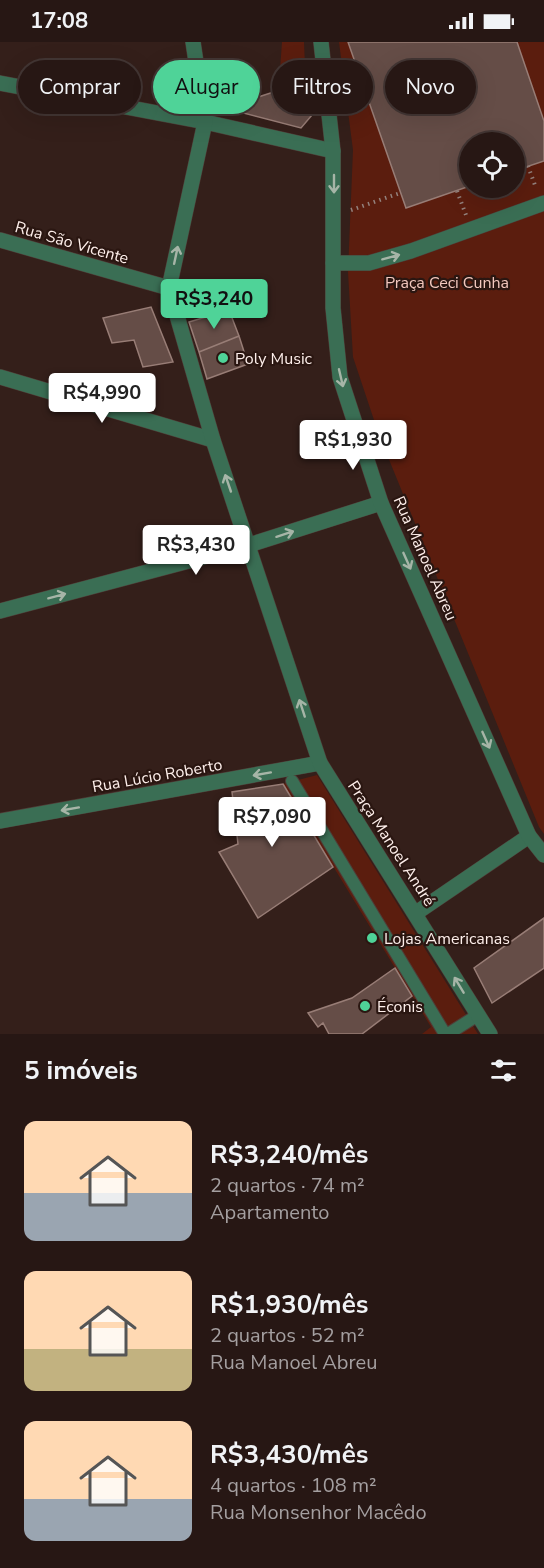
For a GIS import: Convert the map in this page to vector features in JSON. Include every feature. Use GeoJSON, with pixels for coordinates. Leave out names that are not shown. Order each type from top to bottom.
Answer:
{"type":"FeatureCollection","features":[{"type":"Feature","properties":{"kind":"street"},"geometry":{"type":"LineString","coordinates":[[169,288],[205,122],[193,42]]}},
{"type":"Feature","properties":{"kind":"street","name":"Rua Manoel Abreu"},"geometry":{"type":"LineString","coordinates":[[321,42],[333,151],[333,308],[340,377],[381,503],[529,836],[544,855]]}},
{"type":"Feature","properties":{"kind":"street"},"geometry":{"type":"LineString","coordinates":[[0,83],[205,122],[333,151]]}},
{"type":"Feature","properties":{"kind":"street"},"geometry":{"type":"LineString","coordinates":[[333,263],[369,263],[411,251],[543,203]]}},
{"type":"Feature","properties":{"kind":"street","name":"Rua São Vicente"},"geometry":{"type":"LineString","coordinates":[[0,240],[169,288]]}},
{"type":"Feature","properties":{"kind":"street","name":"Praça Manoel André"},"geometry":{"type":"LineString","coordinates":[[169,288],[213,440],[320,764],[416,913],[490,1034]]}},
{"type":"Feature","properties":{"kind":"street"},"geometry":{"type":"LineString","coordinates":[[0,377],[213,440]]}},
{"type":"Feature","properties":{"kind":"street"},"geometry":{"type":"LineString","coordinates":[[0,611],[249,545],[381,503]]}},
{"type":"Feature","properties":{"kind":"street","name":"Rua Lúcio Roberto"},"geometry":{"type":"LineString","coordinates":[[0,821],[320,764]]}},
{"type":"Feature","properties":{"kind":"street"},"geometry":{"type":"LineString","coordinates":[[292,781],[447,1034],[478,1015]]}},
{"type":"Feature","properties":{"kind":"street"},"geometry":{"type":"LineString","coordinates":[[416,913],[529,836]]}},
{"type":"Feature","properties":{"kind":"path"},"geometry":{"type":"LineString","coordinates":[[528,166],[543,203]]}},
{"type":"Feature","properties":{"kind":"path"},"geometry":{"type":"LineString","coordinates":[[457,190],[471,229]]}},
{"type":"Feature","properties":{"kind":"path"},"geometry":{"type":"LineString","coordinates":[[351,210],[400,194]]}},
{"type":"Feature","properties":{"kind":"green space"},"geometry":{"type":"Polygon","coordinates":[[[282,42],[304,42],[305,60],[281,60],[282,42]]]}},
{"type":"Feature","properties":{"kind":"green space","name":"Praça Ceci Cunha"},"geometry":{"type":"Polygon","coordinates":[[[339,42],[544,42],[544,834],[539,827],[379,435],[353,357],[348,272],[353,150],[348,114],[373,114],[373,60],[341,60],[339,42]]]}},
{"type":"Feature","properties":{"kind":"green space"},"geometry":{"type":"Polygon","coordinates":[[[317,775],[478,1034],[422,1034],[431,1027],[283,784],[317,775]]]}},
{"type":"Feature","properties":{"kind":"building"},"geometry":{"type":"Polygon","coordinates":[[[348,42],[517,42],[544,121],[544,161],[525,167],[525,132],[459,132],[459,190],[406,208],[373,114],[373,60],[354,60],[348,42]]]}},
{"type":"Feature","properties":{"kind":"building"},"geometry":{"type":"Polygon","coordinates":[[[272,93],[272,114],[312,115],[301,128],[247,114],[260,114],[260,96],[272,93]]]}},
{"type":"Feature","properties":{"kind":"building"},"geometry":{"type":"Polygon","coordinates":[[[151,307],[173,362],[143,367],[134,340],[112,343],[103,318],[151,307]]]}},
{"type":"Feature","properties":{"kind":"building"},"geometry":{"type":"Polygon","coordinates":[[[229,310],[239,336],[199,352],[189,322],[229,310]]]}},
{"type":"Feature","properties":{"kind":"building","name":"Poly Music"},"geometry":{"type":"Polygon","coordinates":[[[239,336],[248,364],[207,379],[199,352],[239,336]]]}},
{"type":"Feature","properties":{"kind":"building"},"geometry":{"type":"Polygon","coordinates":[[[283,784],[333,867],[258,918],[219,852],[238,844],[232,792],[283,784]]]}},
{"type":"Feature","properties":{"kind":"building"},"geometry":{"type":"Polygon","coordinates":[[[544,918],[544,968],[492,1003],[474,968],[544,918]]]}},
{"type":"Feature","properties":{"kind":"building","name":"Éconis"},"geometry":{"type":"Polygon","coordinates":[[[395,968],[412,996],[362,1034],[329,1034],[323,1023],[318,1027],[308,1013],[352,998],[395,968]]]}},
{"type":"Feature","properties":{"kind":"place","name":"Poly Music"},"geometry":{"type":"Point","coordinates":[223,358]}},
{"type":"Feature","properties":{"kind":"place","name":"Lojas Americanas"},"geometry":{"type":"Point","coordinates":[372,938]}},
{"type":"Feature","properties":{"kind":"place","name":"Éconis"},"geometry":{"type":"Point","coordinates":[365,1006]}}]}
